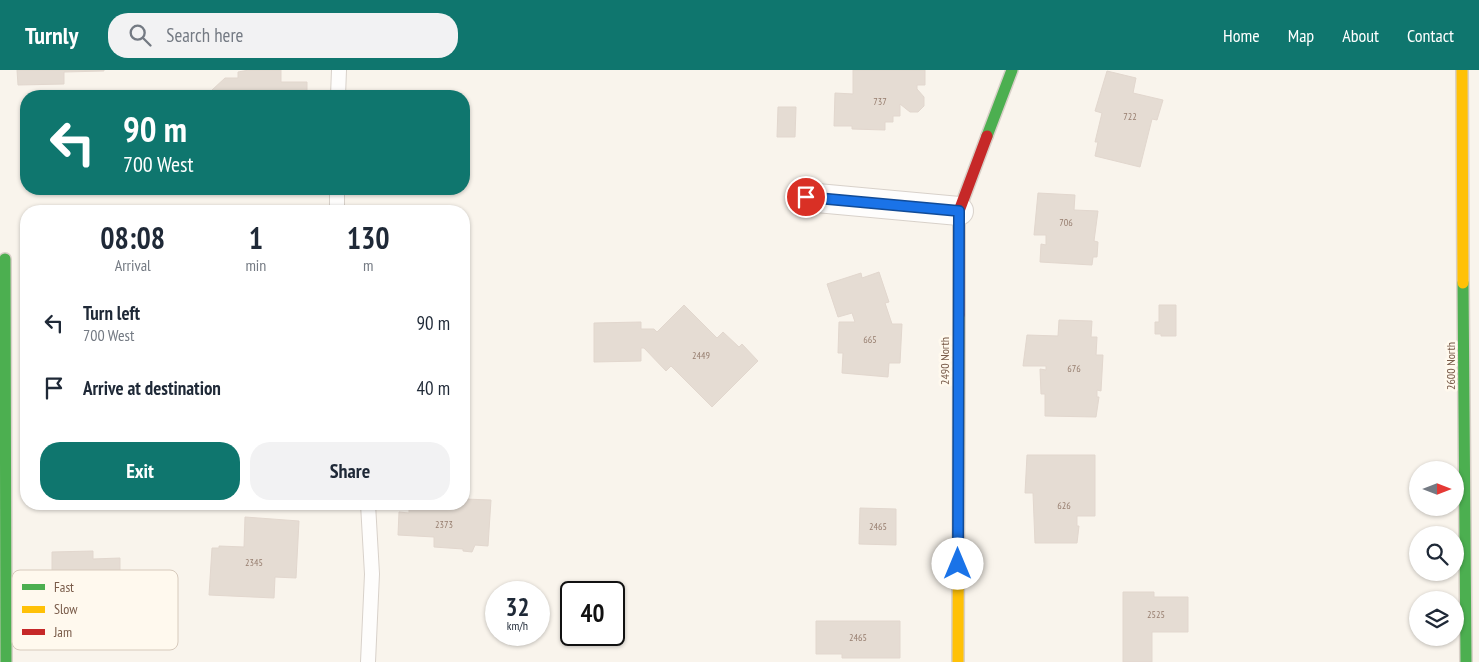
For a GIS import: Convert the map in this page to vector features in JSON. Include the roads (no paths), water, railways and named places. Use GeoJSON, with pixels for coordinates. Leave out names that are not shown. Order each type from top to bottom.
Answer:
{"type":"FeatureCollection","features":[{"type":"Feature","properties":{"kind":"street","name":"2490 North"},"geometry":{"type":"LineString","coordinates":[[958,662],[959,211],[1012,70]]}},
{"type":"Feature","properties":{"kind":"street","name":"2600 North"},"geometry":{"type":"LineString","coordinates":[[1462,70],[1466,662]]}},
{"type":"Feature","properties":{"kind":"street"},"geometry":{"type":"LineString","coordinates":[[806,197],[959,211]]}},
{"type":"Feature","properties":{"kind":"street"},"geometry":{"type":"LineString","coordinates":[[5,259],[6,662]]}},
{"type":"Feature","properties":{"kind":"lane"},"geometry":{"type":"LineString","coordinates":[[338,90],[339,70]]}},
{"type":"Feature","properties":{"kind":"lane"},"geometry":{"type":"LineString","coordinates":[[368,510],[372,574],[368,662]]}}]}
